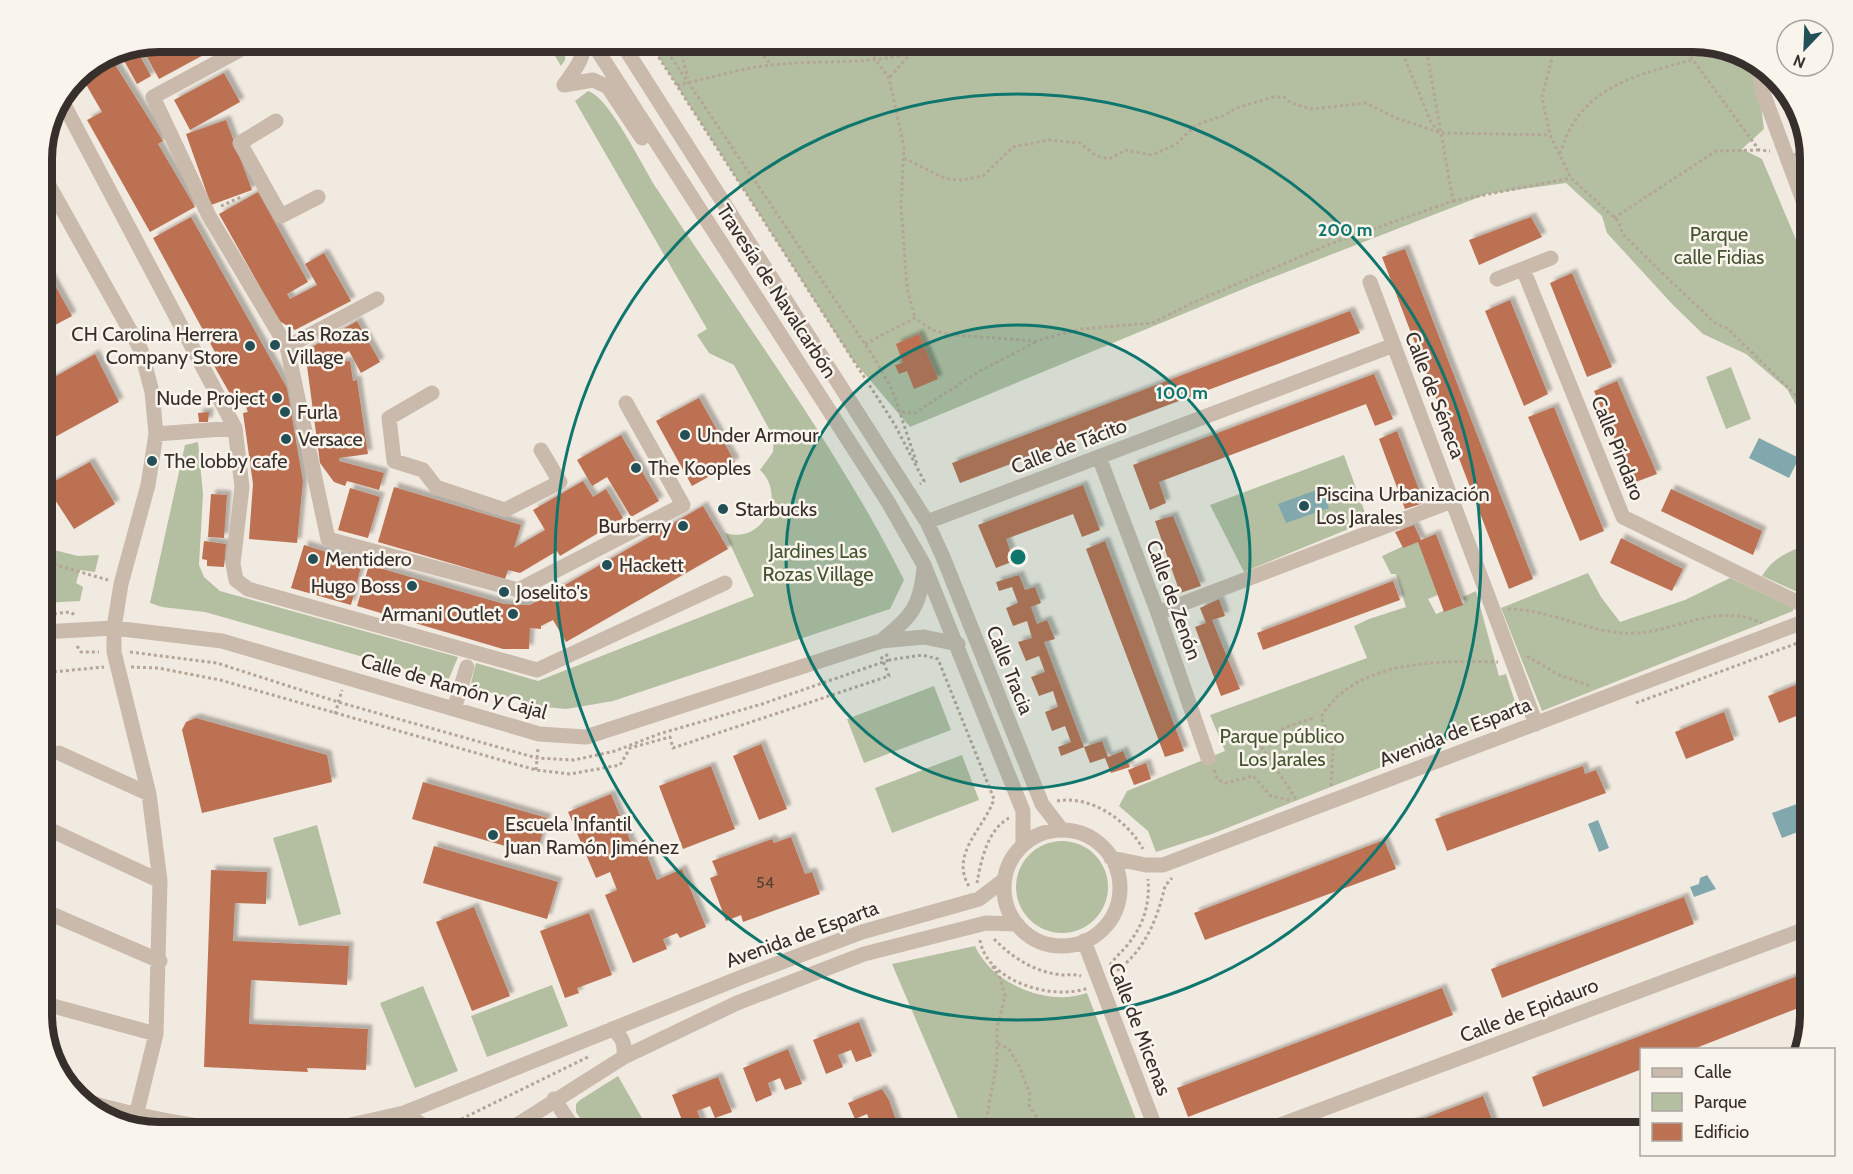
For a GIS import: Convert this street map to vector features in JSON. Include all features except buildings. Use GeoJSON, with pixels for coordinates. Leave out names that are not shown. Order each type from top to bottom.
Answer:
{"type":"FeatureCollection","features":[{"type":"Feature","properties":{"kind":"street"},"geometry":{"type":"LineString","coordinates":[[234,53],[153,97],[207,212],[287,347],[328,539],[518,590],[683,505],[626,403]]}},
{"type":"Feature","properties":{"kind":"street"},"geometry":{"type":"LineString","coordinates":[[582,53],[564,85],[593,80],[609,87],[649,148],[663,152]]}},
{"type":"Feature","properties":{"kind":"street","name":"Travesía de Navalcarbón"},"geometry":{"type":"LineString","coordinates":[[599,53],[888,502],[924,565]]}},
{"type":"Feature","properties":{"kind":"street","name":"Travesía de Navalcarbón"},"geometry":{"type":"LineString","coordinates":[[628,53],[927,522]]}},
{"type":"Feature","properties":{"kind":"street"},"geometry":{"type":"LineString","coordinates":[[1759,75],[1762,90],[1800,192]]}},
{"type":"Feature","properties":{"kind":"street"},"geometry":{"type":"LineString","coordinates":[[66,108],[235,428],[242,488],[233,564],[236,580],[248,589],[537,670],[725,582]]}},
{"type":"Feature","properties":{"kind":"street"},"geometry":{"type":"LineString","coordinates":[[276,121],[240,143],[281,216],[318,197]]}},
{"type":"Feature","properties":{"kind":"street"},"geometry":{"type":"LineString","coordinates":[[1788,159],[1800,157]]}},
{"type":"Feature","properties":{"kind":"street"},"geometry":{"type":"LineString","coordinates":[[53,193],[141,350],[152,392],[156,434],[148,484],[121,584],[114,628],[114,651],[149,794],[160,881],[160,961],[156,1034],[135,1119]]}},
{"type":"Feature","properties":{"kind":"street"},"geometry":{"type":"LineString","coordinates":[[1497,279],[1551,258]]}},
{"type":"Feature","properties":{"kind":"street","name":"Calle Píndaro"},"geometry":{"type":"LineString","coordinates":[[1523,269],[1623,517],[1800,604]]}},
{"type":"Feature","properties":{"kind":"street","name":"Calle de Séneca"},"geometry":{"type":"LineString","coordinates":[[1370,282],[1536,724]]}},
{"type":"Feature","properties":{"kind":"street"},"geometry":{"type":"LineString","coordinates":[[287,347],[377,299]]}},
{"type":"Feature","properties":{"kind":"street","name":"Calle de Tácito"},"geometry":{"type":"LineString","coordinates":[[927,522],[1394,345]]}},
{"type":"Feature","properties":{"kind":"street"},"geometry":{"type":"LineString","coordinates":[[432,393],[389,418],[394,461],[423,470],[436,488],[505,510],[560,482],[541,450]]}},
{"type":"Feature","properties":{"kind":"street"},"geometry":{"type":"LineString","coordinates":[[156,434],[235,428]]}},
{"type":"Feature","properties":{"kind":"street","name":"Calle de Zenón"},"geometry":{"type":"LineString","coordinates":[[1099,457],[1158,613],[1208,758]]}},
{"type":"Feature","properties":{"kind":"street"},"geometry":{"type":"LineString","coordinates":[[1158,613],[1452,501]]}},
{"type":"Feature","properties":{"kind":"street","name":"Calle Tracia"},"geometry":{"type":"LineString","coordinates":[[927,522],[1042,804],[1062,830]]}},
{"type":"Feature","properties":{"kind":"street","name":"Calle de Ramón y Cajal"},"geometry":{"type":"LineString","coordinates":[[881,641],[909,617],[922,594],[924,565]]}},
{"type":"Feature","properties":{"kind":"street","name":"Calle Tracia"},"geometry":{"type":"LineString","coordinates":[[924,565],[958,644],[1023,811],[1023,844]]}},
{"type":"Feature","properties":{"kind":"street","name":"Avenida de Esparta"},"geometry":{"type":"LineString","coordinates":[[1112,858],[1146,866],[1163,865],[1800,623]]}},
{"type":"Feature","properties":{"kind":"street","name":"Calle de Ramón y Cajal"},"geometry":{"type":"LineString","coordinates":[[53,631],[114,628],[222,641],[539,734],[586,737],[881,641],[924,637],[958,644]]}},
{"type":"Feature","properties":{"kind":"street"},"geometry":{"type":"LineString","coordinates":[[454,709],[466,667]]}},
{"type":"Feature","properties":{"kind":"street"},"geometry":{"type":"LineString","coordinates":[[59,753],[149,794]]}},
{"type":"Feature","properties":{"kind":"street"},"geometry":{"type":"LineString","coordinates":[[1062,830],[1077,832],[1090,838],[1112,858],[1118,874],[1119,890],[1117,906],[1098,933],[1073,944],[1048,944],[1036,940],[1017,924],[1006,904],[1004,880],[1010,861],[1023,844],[1041,834],[1062,830]]}},
{"type":"Feature","properties":{"kind":"street"},"geometry":{"type":"LineString","coordinates":[[53,831],[160,881]]}},
{"type":"Feature","properties":{"kind":"street","name":"Avenida de Esparta"},"geometry":{"type":"LineString","coordinates":[[364,1122],[404,1113],[862,932],[979,899],[1004,880]]}},
{"type":"Feature","properties":{"kind":"street"},"geometry":{"type":"LineString","coordinates":[[53,915],[160,961]]}},
{"type":"Feature","properties":{"kind":"street","name":"Avenida de Esparta"},"geometry":{"type":"LineString","coordinates":[[521,1122],[624,1057],[737,1003],[864,954],[986,923],[1017,924]]}},
{"type":"Feature","properties":{"kind":"street","name":"Calle de Epidauro"},"geometry":{"type":"LineString","coordinates":[[1288,1122],[1800,931]]}},
{"type":"Feature","properties":{"kind":"street","name":"Calle de Micenas"},"geometry":{"type":"LineString","coordinates":[[1084,941],[1153,1122]]}},
{"type":"Feature","properties":{"kind":"street"},"geometry":{"type":"LineString","coordinates":[[53,1006],[156,1034]]}},
{"type":"Feature","properties":{"kind":"street"},"geometry":{"type":"LineString","coordinates":[[612,1029],[621,1036],[625,1045],[624,1057]]}},
{"type":"Feature","properties":{"kind":"street"},"geometry":{"type":"LineString","coordinates":[[554,1099],[569,1122]]}},
{"type":"Feature","properties":{"kind":"street"},"geometry":{"type":"LineString","coordinates":[[404,1113],[418,1122]]}},
{"type":"Feature","properties":{"kind":"path"},"geometry":{"type":"LineString","coordinates":[[1402,52],[1431,122],[1441,133]]}},
{"type":"Feature","properties":{"kind":"path"},"geometry":{"type":"LineString","coordinates":[[1427,52],[1453,201]]}},
{"type":"Feature","properties":{"kind":"path"},"geometry":{"type":"LineString","coordinates":[[1553,52],[1542,97],[1550,135],[1571,178],[1619,222],[1622,233],[1659,270],[1715,323],[1728,329],[1800,399]]}},
{"type":"Feature","properties":{"kind":"path"},"geometry":{"type":"LineString","coordinates":[[1686,52],[1758,150]]}},
{"type":"Feature","properties":{"kind":"path"},"geometry":{"type":"LineString","coordinates":[[656,53],[895,425],[924,482],[908,491]]}},
{"type":"Feature","properties":{"kind":"path"},"geometry":{"type":"LineString","coordinates":[[669,53],[865,344],[892,389],[902,412],[919,471]]}},
{"type":"Feature","properties":{"kind":"path"},"geometry":{"type":"LineString","coordinates":[[681,53],[689,83]]}},
{"type":"Feature","properties":{"kind":"path"},"geometry":{"type":"LineString","coordinates":[[761,53],[771,65]]}},
{"type":"Feature","properties":{"kind":"path"},"geometry":{"type":"LineString","coordinates":[[870,53],[889,78],[904,147],[901,206],[907,288],[915,318],[932,330],[952,335],[1036,341]]}},
{"type":"Feature","properties":{"kind":"path"},"geometry":{"type":"LineString","coordinates":[[906,53],[910,54]]}},
{"type":"Feature","properties":{"kind":"path"},"geometry":{"type":"LineString","coordinates":[[677,86],[771,65],[875,60],[914,53]]}},
{"type":"Feature","properties":{"kind":"path"},"geometry":{"type":"LineString","coordinates":[[889,78],[910,54]]}},
{"type":"Feature","properties":{"kind":"path"},"geometry":{"type":"LineString","coordinates":[[1560,155],[1571,125],[1593,98],[1636,75],[1691,60]]}},
{"type":"Feature","properties":{"kind":"path"},"geometry":{"type":"LineString","coordinates":[[904,158],[946,179],[962,180],[983,176],[1013,147],[1049,140],[1080,143],[1095,155],[1109,159],[1125,150],[1152,155],[1174,145],[1196,125],[1236,108],[1274,97],[1284,97],[1291,103],[1311,109],[1366,103],[1396,118],[1441,133],[1550,135]]}},
{"type":"Feature","properties":{"kind":"path"},"geometry":{"type":"LineString","coordinates":[[1614,218],[1716,151],[1758,150],[1788,159]]}},
{"type":"Feature","properties":{"kind":"path"},"geometry":{"type":"LineString","coordinates":[[902,412],[915,413],[978,372],[1036,341],[1082,329],[1153,323],[1200,299],[1320,248],[1453,201],[1571,178]]}},
{"type":"Feature","properties":{"kind":"path"},"geometry":{"type":"LineString","coordinates":[[207,212],[241,197]]}},
{"type":"Feature","properties":{"kind":"path"},"geometry":{"type":"LineString","coordinates":[[865,344],[915,318]]}},
{"type":"Feature","properties":{"kind":"path"},"geometry":{"type":"LineString","coordinates":[[53,564],[121,584]]}},
{"type":"Feature","properties":{"kind":"path"},"geometry":{"type":"LineString","coordinates":[[1493,611],[1511,609],[1532,612],[1622,633],[1655,630],[1708,615],[1743,614],[1780,631]]}},
{"type":"Feature","properties":{"kind":"path"},"geometry":{"type":"LineString","coordinates":[[881,641],[889,660],[922,655],[938,659],[994,799],[988,815],[969,838],[963,861],[967,884],[979,899]]}},
{"type":"Feature","properties":{"kind":"path"},"geometry":{"type":"LineString","coordinates":[[1632,705],[1800,642]]}},
{"type":"Feature","properties":{"kind":"path"},"geometry":{"type":"LineString","coordinates":[[1507,647],[1559,675],[1612,696]]}},
{"type":"Feature","properties":{"kind":"path"},"geometry":{"type":"LineString","coordinates":[[1332,771],[1333,749],[1321,717],[1329,704],[1347,686],[1372,676],[1411,666],[1460,661],[1502,662]]}},
{"type":"Feature","properties":{"kind":"path"},"geometry":{"type":"LineString","coordinates":[[53,672],[118,666]]}},
{"type":"Feature","properties":{"kind":"path"},"geometry":{"type":"LineString","coordinates":[[335,714],[345,677]]}},
{"type":"Feature","properties":{"kind":"path"},"geometry":{"type":"LineString","coordinates":[[1208,758],[1218,780],[1226,783],[1253,776],[1271,796],[1297,801],[1290,786],[1262,748],[1264,740],[1314,718]]}},
{"type":"Feature","properties":{"kind":"path"},"geometry":{"type":"LineString","coordinates":[[536,770],[539,734]]}},
{"type":"Feature","properties":{"kind":"path"},"geometry":{"type":"LineString","coordinates":[[1042,804],[1060,800],[1082,801],[1107,812],[1127,827],[1142,847],[1149,895],[1143,920],[1100,982]]}},
{"type":"Feature","properties":{"kind":"path"},"geometry":{"type":"LineString","coordinates":[[979,899],[977,886],[981,860],[992,836],[1004,821],[1023,811]]}},
{"type":"Feature","properties":{"kind":"path"},"geometry":{"type":"LineString","coordinates":[[986,923],[980,940],[982,952],[992,963],[1012,978],[1036,988],[1077,992],[1100,982],[1124,966],[1142,947],[1165,886],[1171,878],[1182,874]]}},
{"type":"Feature","properties":{"kind":"path"},"geometry":{"type":"LineString","coordinates":[[986,923],[993,939],[1013,958],[1033,968],[1060,975],[1078,975],[1100,982]]}},
{"type":"Feature","properties":{"kind":"path"},"geometry":{"type":"LineString","coordinates":[[986,1122],[998,1044],[997,1028],[1005,996],[1000,978],[992,963]]}},
{"type":"Feature","properties":{"kind":"path"},"geometry":{"type":"LineString","coordinates":[[998,1044],[1009,1049],[1019,1066],[1030,1094],[1029,1105],[1040,1122]]}},
{"type":"Feature","properties":{"kind":"green space","name":"Parque calle Fidias"},"geometry":{"type":"Polygon","coordinates":[[[1694,52],[1714,55],[1728,58],[1757,74],[1764,129],[1742,149],[1762,159],[1800,249],[1800,412],[1787,389],[1746,354],[1703,334],[1673,305],[1607,233],[1602,216],[1566,183],[1487,194],[1253,285],[910,427],[852,359],[656,53],[1694,52]]]}},
{"type":"Feature","properties":{"kind":"green space"},"geometry":{"type":"Polygon","coordinates":[[[553,53],[565,53],[565,60],[561,66],[553,53]]]}},
{"type":"Feature","properties":{"kind":"green space","name":"Jardines Las Rozas Village"},"geometry":{"type":"Polygon","coordinates":[[[588,91],[597,96],[616,119],[657,189],[818,430],[877,529],[904,580],[890,609],[613,701],[566,709],[545,707],[470,687],[476,663],[538,681],[754,596],[725,533],[739,535],[750,532],[760,525],[767,515],[771,504],[771,492],[768,480],[760,470],[773,452],[774,438],[734,365],[709,353],[697,335],[707,329],[575,101],[588,91]]]}},
{"type":"Feature","properties":{"kind":"green space"},"geometry":{"type":"Polygon","coordinates":[[[1731,367],[1751,419],[1726,429],[1706,377],[1731,367]]]}},
{"type":"Feature","properties":{"kind":"green space"},"geometry":{"type":"Polygon","coordinates":[[[198,442],[203,494],[199,565],[204,577],[220,591],[458,657],[448,681],[205,612],[162,607],[150,603],[185,445],[198,442]]]}},
{"type":"Feature","properties":{"kind":"green space"},"geometry":{"type":"Polygon","coordinates":[[[1344,455],[1368,521],[1244,572],[1210,505],[1344,455]]]}},
{"type":"Feature","properties":{"kind":"green space","name":"Parque público Los Jarales"},"geometry":{"type":"Polygon","coordinates":[[[1419,539],[1440,594],[1428,599],[1436,614],[1465,602],[1463,597],[1476,591],[1499,676],[1506,674],[1515,702],[1507,705],[1510,716],[1212,834],[1156,852],[1148,831],[1119,806],[1127,791],[1225,751],[1210,715],[1367,658],[1354,626],[1406,607],[1396,574],[1391,574],[1382,556],[1419,539]]]}},
{"type":"Feature","properties":{"kind":"green space"},"geometry":{"type":"Polygon","coordinates":[[[1800,548],[1800,593],[1762,576],[1783,555],[1800,548]]]}},
{"type":"Feature","properties":{"kind":"green space"},"geometry":{"type":"Polygon","coordinates":[[[53,550],[78,556],[99,555],[95,572],[80,570],[76,583],[83,587],[80,601],[53,602],[53,550]]]}},
{"type":"Feature","properties":{"kind":"green space"},"geometry":{"type":"Polygon","coordinates":[[[1588,573],[1601,597],[1620,622],[1685,600],[1730,578],[1793,608],[1793,611],[1542,711],[1501,608],[1588,573]]]}},
{"type":"Feature","properties":{"kind":"green space"},"geometry":{"type":"Polygon","coordinates":[[[934,686],[951,730],[864,763],[847,719],[934,686]]]}},
{"type":"Feature","properties":{"kind":"green space"},"geometry":{"type":"Polygon","coordinates":[[[962,755],[979,800],[892,833],[875,788],[962,755]]]}},
{"type":"Feature","properties":{"kind":"green space"},"geometry":{"type":"Polygon","coordinates":[[[317,825],[341,914],[299,926],[273,838],[317,825]]]}},
{"type":"Feature","properties":{"kind":"green space"},"geometry":{"type":"Polygon","coordinates":[[[1062,841],[1080,844],[1095,854],[1105,869],[1108,887],[1105,905],[1095,920],[1080,930],[1062,933],[1044,930],[1029,920],[1019,905],[1016,887],[1019,869],[1029,854],[1044,844],[1062,841]]]}},
{"type":"Feature","properties":{"kind":"green space"},"geometry":{"type":"Polygon","coordinates":[[[975,946],[983,960],[994,971],[1023,989],[1055,997],[1072,997],[1087,993],[1137,1122],[960,1122],[892,964],[975,946]]]}},
{"type":"Feature","properties":{"kind":"green space"},"geometry":{"type":"Polygon","coordinates":[[[552,985],[568,1026],[487,1057],[471,1016],[552,985]]]}},
{"type":"Feature","properties":{"kind":"green space"},"geometry":{"type":"Polygon","coordinates":[[[423,986],[458,1071],[415,1088],[380,1003],[423,986]]]}},
{"type":"Feature","properties":{"kind":"green space"},"geometry":{"type":"Polygon","coordinates":[[[618,1076],[644,1122],[582,1122],[576,1112],[576,1104],[618,1076]]]}},
{"type":"Feature","properties":{"kind":"water"},"geometry":{"type":"Polygon","coordinates":[[[1759,438],[1799,458],[1789,478],[1749,458],[1759,438]]]}},
{"type":"Feature","properties":{"kind":"water","name":"Piscina Urbanización Los Jarales"},"geometry":{"type":"Polygon","coordinates":[[[1322,488],[1329,508],[1286,523],[1278,504],[1322,488]]]}},
{"type":"Feature","properties":{"kind":"water"},"geometry":{"type":"Polygon","coordinates":[[[1800,803],[1800,831],[1782,838],[1772,813],[1800,803]]]}},
{"type":"Feature","properties":{"kind":"water"},"geometry":{"type":"Polygon","coordinates":[[[1598,820],[1609,848],[1599,852],[1588,824],[1598,820]]]}},
{"type":"Feature","properties":{"kind":"water"},"geometry":{"type":"Polygon","coordinates":[[[1707,875],[1716,889],[1694,897],[1690,887],[1699,884],[1700,878],[1707,875]]]}},
{"type":"Feature","properties":{"kind":"place","name":"Las Rozas Village"},"geometry":{"type":"Point","coordinates":[275,345]}},
{"type":"Feature","properties":{"kind":"place","name":"CH Carolina Herrera Company Store"},"geometry":{"type":"Point","coordinates":[250,346]}},
{"type":"Feature","properties":{"kind":"place","name":"Nude Project"},"geometry":{"type":"Point","coordinates":[277,398]}},
{"type":"Feature","properties":{"kind":"place","name":"Furla"},"geometry":{"type":"Point","coordinates":[285,412]}},
{"type":"Feature","properties":{"kind":"place","name":"Under Armour"},"geometry":{"type":"Point","coordinates":[685,435]}},
{"type":"Feature","properties":{"kind":"place","name":"Versace"},"geometry":{"type":"Point","coordinates":[286,439]}},
{"type":"Feature","properties":{"kind":"place","name":"The lobby cafe"},"geometry":{"type":"Point","coordinates":[152,461]}},
{"type":"Feature","properties":{"kind":"place","name":"The Kooples"},"geometry":{"type":"Point","coordinates":[636,468]}},
{"type":"Feature","properties":{"kind":"place","name":"Piscina Urbanización Los Jarales"},"geometry":{"type":"Point","coordinates":[1304,506]}},
{"type":"Feature","properties":{"kind":"place","name":"Starbucks"},"geometry":{"type":"Point","coordinates":[723,509]}},
{"type":"Feature","properties":{"kind":"place","name":"Burberry"},"geometry":{"type":"Point","coordinates":[683,526]}},
{"type":"Feature","properties":{"kind":"place","name":"Mentidero"},"geometry":{"type":"Point","coordinates":[313,559]}},
{"type":"Feature","properties":{"kind":"place","name":"Hackett"},"geometry":{"type":"Point","coordinates":[607,565]}},
{"type":"Feature","properties":{"kind":"place","name":"Hugo Boss"},"geometry":{"type":"Point","coordinates":[412,586]}},
{"type":"Feature","properties":{"kind":"place","name":"Joselito's"},"geometry":{"type":"Point","coordinates":[504,592]}},
{"type":"Feature","properties":{"kind":"place","name":"Armani Outlet"},"geometry":{"type":"Point","coordinates":[513,614]}},
{"type":"Feature","properties":{"kind":"place","name":"Escuela Infantil Juan Ramón Jiménez"},"geometry":{"type":"Point","coordinates":[493,835]}}]}
